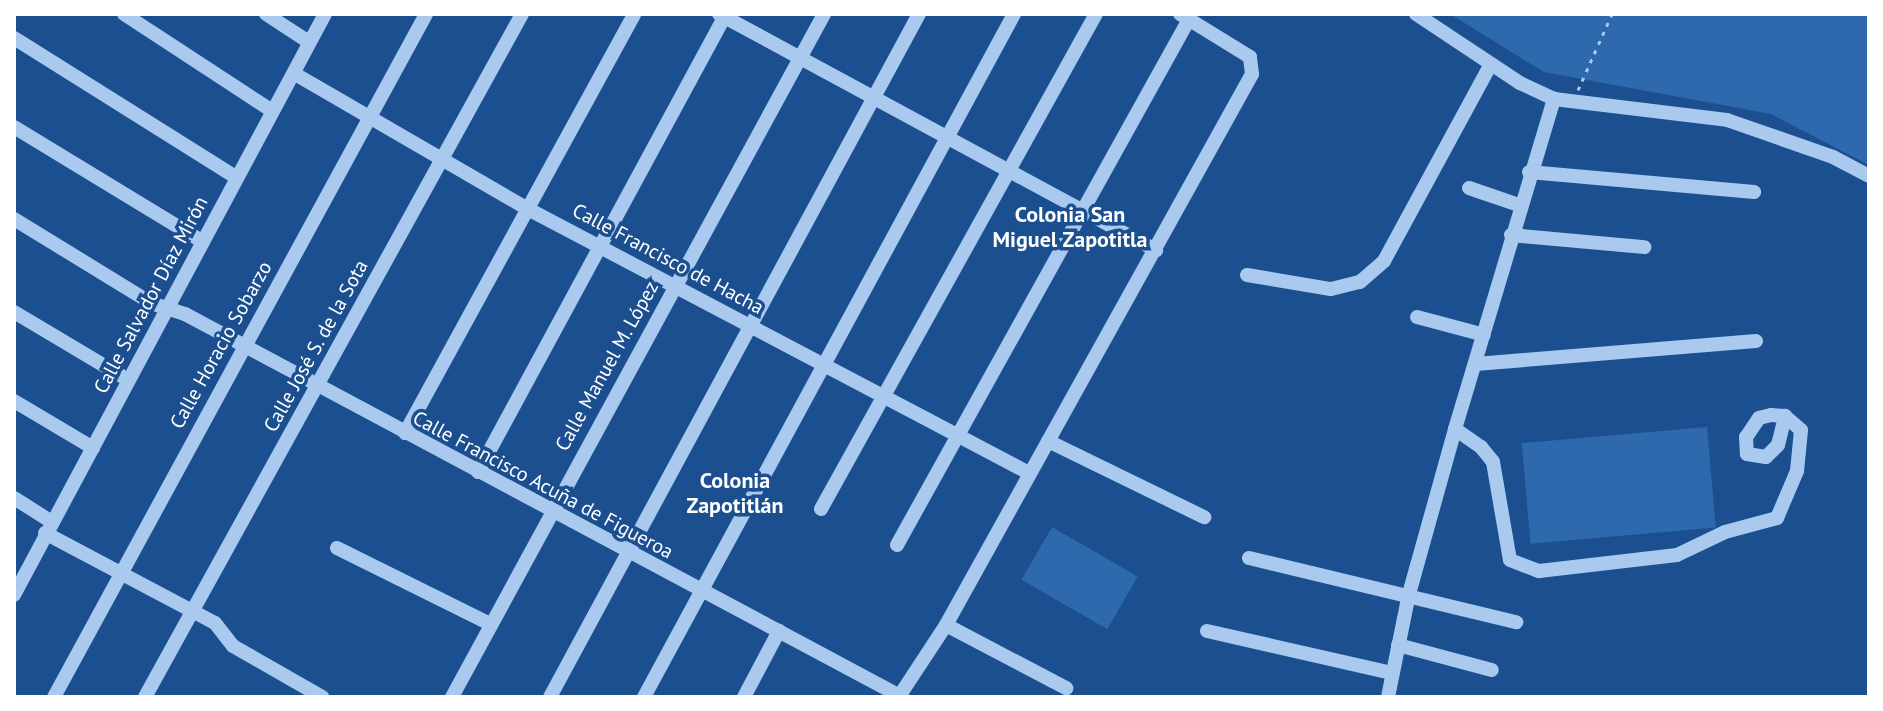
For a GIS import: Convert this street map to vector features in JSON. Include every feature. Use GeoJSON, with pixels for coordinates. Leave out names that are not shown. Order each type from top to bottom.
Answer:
{"type":"FeatureCollection","features":[{"type":"Feature","properties":{"kind":"street"},"geometry":{"type":"LineString","coordinates":[[124,14],[272,111]]}},
{"type":"Feature","properties":{"kind":"street"},"geometry":{"type":"LineString","coordinates":[[266,14],[309,42]]}},
{"type":"Feature","properties":{"kind":"street","name":"Calle Salvador Díaz Mirón"},"geometry":{"type":"LineString","coordinates":[[14,594],[325,14]]}},
{"type":"Feature","properties":{"kind":"street","name":"Calle Horacio Sobarzo"},"geometry":{"type":"LineString","coordinates":[[54,697],[242,346],[370,120],[426,14]]}},
{"type":"Feature","properties":{"kind":"street","name":"Calle José S. de la Sota"},"geometry":{"type":"LineString","coordinates":[[145,697],[522,14]]}},
{"type":"Feature","properties":{"kind":"street"},"geometry":{"type":"LineString","coordinates":[[405,433],[634,14]]}},
{"type":"Feature","properties":{"kind":"street","name":"Calle Manuel M. López"},"geometry":{"type":"LineString","coordinates":[[452,697],[675,282],[824,14]]}},
{"type":"Feature","properties":{"kind":"street"},"geometry":{"type":"LineString","coordinates":[[550,697],[919,14]]}},
{"type":"Feature","properties":{"kind":"street"},"geometry":{"type":"LineString","coordinates":[[644,697],[828,364],[1014,14]]}},
{"type":"Feature","properties":{"kind":"street"},"geometry":{"type":"LineString","coordinates":[[821,509],[1096,14]]}},
{"type":"Feature","properties":{"kind":"street"},"geometry":{"type":"LineString","coordinates":[[1416,14],[1491,64],[1554,99],[1673,110],[1727,120],[1833,157],[1869,176]]}},
{"type":"Feature","properties":{"kind":"street"},"geometry":{"type":"LineString","coordinates":[[478,472],[723,15],[1156,250]]}},
{"type":"Feature","properties":{"kind":"street"},"geometry":{"type":"LineString","coordinates":[[897,545],[1086,213],[1184,17],[1254,63],[1156,250],[1048,441],[1027,472],[946,625],[901,696]]}},
{"type":"Feature","properties":{"kind":"street"},"geometry":{"type":"LineString","coordinates":[[14,38],[236,177]]}},
{"type":"Feature","properties":{"kind":"street"},"geometry":{"type":"LineString","coordinates":[[1247,275],[1331,289],[1360,282],[1384,261],[1491,64]]}},
{"type":"Feature","properties":{"kind":"street","name":"Calle Francisco de Hacha"},"geometry":{"type":"LineString","coordinates":[[295,74],[528,209],[675,282],[1027,472]]}},
{"type":"Feature","properties":{"kind":"street"},"geometry":{"type":"LineString","coordinates":[[1388,697],[1409,594],[1519,205],[1554,99]]}},
{"type":"Feature","properties":{"kind":"street"},"geometry":{"type":"LineString","coordinates":[[14,127],[203,242]]}},
{"type":"Feature","properties":{"kind":"street"},"geometry":{"type":"LineString","coordinates":[[1529,172],[1754,192]]}},
{"type":"Feature","properties":{"kind":"street"},"geometry":{"type":"LineString","coordinates":[[1469,188],[1519,205]]}},
{"type":"Feature","properties":{"kind":"street","name":"Calle Francisco Acuña de Figueroa"},"geometry":{"type":"LineString","coordinates":[[14,219],[167,309],[242,346],[628,555],[901,696]]}},
{"type":"Feature","properties":{"kind":"street"},"geometry":{"type":"LineString","coordinates":[[1511,235],[1644,247]]}},
{"type":"Feature","properties":{"kind":"street"},"geometry":{"type":"LineString","coordinates":[[14,312],[128,380]]}},
{"type":"Feature","properties":{"kind":"street"},"geometry":{"type":"LineString","coordinates":[[1417,317],[1484,335]]}},
{"type":"Feature","properties":{"kind":"street"},"geometry":{"type":"LineString","coordinates":[[1476,364],[1756,341]]}},
{"type":"Feature","properties":{"kind":"street"},"geometry":{"type":"LineString","coordinates":[[14,401],[93,448]]}},
{"type":"Feature","properties":{"kind":"street"},"geometry":{"type":"LineString","coordinates":[[1455,429],[1481,447],[1493,462],[1510,560],[1539,571],[1677,555],[1725,532],[1777,518],[1802,445],[1801,430],[1785,416]]}},
{"type":"Feature","properties":{"kind":"street"},"geometry":{"type":"LineString","coordinates":[[1048,441],[1204,517]]}},
{"type":"Feature","properties":{"kind":"street"},"geometry":{"type":"LineString","coordinates":[[14,498],[48,527],[120,574],[215,623],[233,646],[322,697]]}},
{"type":"Feature","properties":{"kind":"street"},"geometry":{"type":"LineString","coordinates":[[337,548],[490,624]]}},
{"type":"Feature","properties":{"kind":"street"},"geometry":{"type":"LineString","coordinates":[[1249,558],[1516,622]]}},
{"type":"Feature","properties":{"kind":"street"},"geometry":{"type":"LineString","coordinates":[[946,625],[1066,688]]}},
{"type":"Feature","properties":{"kind":"street"},"geometry":{"type":"LineString","coordinates":[[744,697],[779,631]]}},
{"type":"Feature","properties":{"kind":"street"},"geometry":{"type":"LineString","coordinates":[[1207,631],[1392,673]]}},
{"type":"Feature","properties":{"kind":"street"},"geometry":{"type":"LineString","coordinates":[[1398,645],[1492,670]]}},
{"type":"Feature","properties":{"kind":"path"},"geometry":{"type":"LineString","coordinates":[[1576,103],[1579,80],[1612,14]]}},
{"type":"Feature","properties":{"kind":"shaded area"},"geometry":{"type":"Polygon","coordinates":[[[1450,14],[1869,14],[1869,165],[1771,114],[1544,72],[1450,14]]]}},
{"type":"Feature","properties":{"kind":"shaded area"},"geometry":{"type":"Polygon","coordinates":[[[1707,427],[1716,528],[1531,544],[1522,443],[1707,427]]]}},
{"type":"Feature","properties":{"kind":"shaded area"},"geometry":{"type":"Polygon","coordinates":[[[1052,527],[1138,576],[1107,629],[1022,580],[1052,527]]]}},
{"type":"Feature","properties":{"kind":"district","name":"Colonia San Miguel Zapotitla"},"geometry":{"type":"Point","coordinates":[1070,226]}},
{"type":"Feature","properties":{"kind":"district","name":"Colonia Zapotitlán"},"geometry":{"type":"Point","coordinates":[735,492]}}]}
